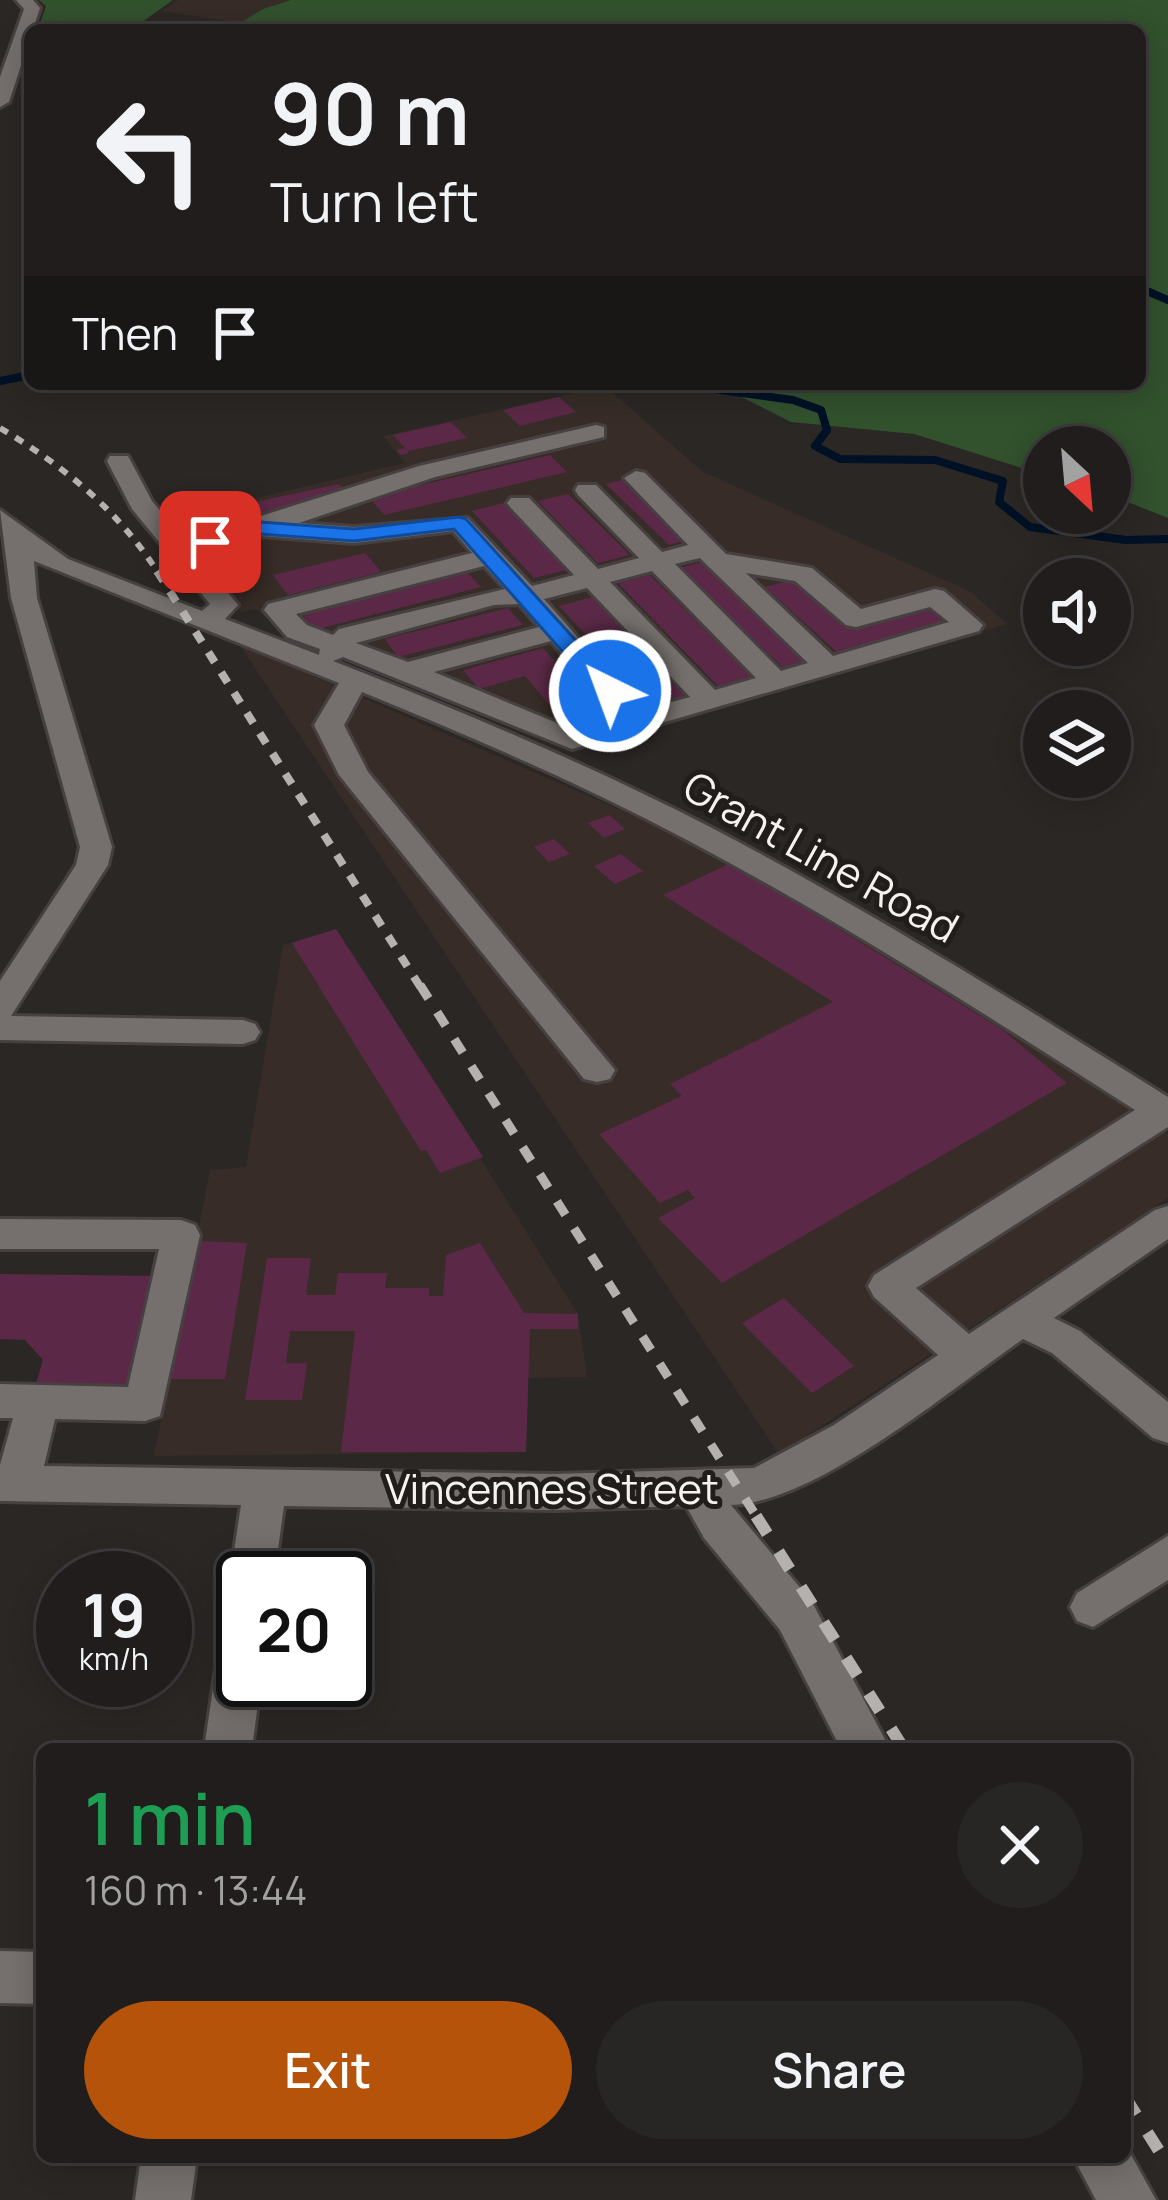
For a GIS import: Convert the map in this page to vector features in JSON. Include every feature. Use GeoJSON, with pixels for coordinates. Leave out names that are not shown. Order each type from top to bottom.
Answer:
{"type":"FeatureCollection","features":[{"type":"Feature","properties":{"kind":"street"},"geometry":{"type":"LineString","coordinates":[[0,102],[24,33]]}},
{"type":"Feature","properties":{"kind":"street"},"geometry":{"type":"LineString","coordinates":[[180,549],[260,528],[428,471],[596,432]]}},
{"type":"Feature","properties":{"kind":"street"},"geometry":{"type":"LineString","coordinates":[[119,461],[141,504],[225,604],[206,622]]}},
{"type":"Feature","properties":{"kind":"street"},"geometry":{"type":"LineString","coordinates":[[636,478],[828,666]]}},
{"type":"Feature","properties":{"kind":"street"},"geometry":{"type":"LineString","coordinates":[[586,490],[776,681]]}},
{"type":"Feature","properties":{"kind":"street"},"geometry":{"type":"LineString","coordinates":[[520,503],[710,700]]}},
{"type":"Feature","properties":{"kind":"street"},"geometry":{"type":"LineString","coordinates":[[260,528],[354,535],[459,523],[636,721]]}},
{"type":"Feature","properties":{"kind":"street"},"geometry":{"type":"LineString","coordinates":[[9,529],[24,598],[96,847],[92,865],[1,1008],[243,1032]]}},
{"type":"Feature","properties":{"kind":"street","name":"Grant Line Road"},"geometry":{"type":"LineString","coordinates":[[9,529],[58,565],[206,622],[327,655],[354,682],[535,754],[734,852],[896,942],[1165,1112]]}},
{"type":"Feature","properties":{"kind":"street"},"geometry":{"type":"LineString","coordinates":[[327,655],[349,635],[493,597],[526,596],[656,561],[712,555],[803,574],[856,619],[935,597],[969,625],[572,740],[406,670],[327,655],[278,610],[490,556]]}},
{"type":"Feature","properties":{"kind":"street"},"geometry":{"type":"LineString","coordinates":[[406,670],[557,631]]}},
{"type":"Feature","properties":{"kind":"street"},"geometry":{"type":"LineString","coordinates":[[354,682],[329,725],[354,775],[598,1070]]}},
{"type":"Feature","properties":{"kind":"street"},"geometry":{"type":"LineString","coordinates":[[967,1357],[888,1286],[1165,1112]]}},
{"type":"Feature","properties":{"kind":"street","name":"Vincennes Street"},"geometry":{"type":"LineString","coordinates":[[9,1483],[739,1490],[778,1478],[849,1438],[1168,1220]]}},
{"type":"Feature","properties":{"kind":"street"},"geometry":{"type":"LineString","coordinates":[[0,1234],[182,1235],[145,1403],[19,1402],[9,1483]]}},
{"type":"Feature","properties":{"kind":"street"},"geometry":{"type":"LineString","coordinates":[[1020,1320],[1066,1342],[1168,1426]]}},
{"type":"Feature","properties":{"kind":"street"},"geometry":{"type":"LineString","coordinates":[[256,1551],[265,1485]]}},
{"type":"Feature","properties":{"kind":"street"},"geometry":{"type":"LineString","coordinates":[[700,1491],[713,1523],[756,1562],[797,1618],[863,1743]]}},
{"type":"Feature","properties":{"kind":"street"},"geometry":{"type":"LineString","coordinates":[[1093,1606],[1168,1555]]}},
{"type":"Feature","properties":{"kind":"street"},"geometry":{"type":"LineString","coordinates":[[229,1743],[234,1707]]}},
{"type":"Feature","properties":{"kind":"street"},"geometry":{"type":"LineString","coordinates":[[0,1977],[36,1978]]}},
{"type":"Feature","properties":{"kind":"street"},"geometry":{"type":"LineString","coordinates":[[163,2200],[168,2163]]}},
{"type":"Feature","properties":{"kind":"street"},"geometry":{"type":"LineString","coordinates":[[1105,2163],[1128,2200]]}},
{"type":"Feature","properties":{"kind":"shaded area"},"geometry":{"type":"Polygon","coordinates":[[[178,0],[291,0],[240,23],[162,11],[178,0]]]}},
{"type":"Feature","properties":{"kind":"shaded area"},"geometry":{"type":"Polygon","coordinates":[[[587,390],[610,390],[703,472],[971,592],[1007,624],[574,750],[295,638],[255,609],[241,612],[213,564],[178,539],[162,520],[405,463],[383,436],[587,390]]]}},
{"type":"Feature","properties":{"kind":"shaded area"},"geometry":{"type":"Polygon","coordinates":[[[239,644],[722,854],[1017,1031],[1168,1134],[1168,1198],[779,1454],[239,644]]]}},
{"type":"Feature","properties":{"kind":"shaded area"},"geometry":{"type":"Polygon","coordinates":[[[336,929],[578,1314],[587,1377],[528,1378],[526,1452],[154,1456],[210,1170],[246,1167],[283,945],[336,929]]]}},
{"type":"Feature","properties":{"kind":"green space"},"geometry":{"type":"Polygon","coordinates":[[[39,0],[173,0],[139,24],[40,24],[46,6],[39,0]]]}},
{"type":"Feature","properties":{"kind":"green space"},"geometry":{"type":"Polygon","coordinates":[[[291,0],[1168,0],[1168,518],[1131,503],[1131,426],[1023,426],[1023,468],[914,434],[791,422],[728,390],[1146,390],[1146,24],[239,24],[291,0]]]}},
{"type":"Feature","properties":{"kind":"building"},"geometry":{"type":"Polygon","coordinates":[[[559,397],[576,412],[520,426],[503,410],[559,397]]]}},
{"type":"Feature","properties":{"kind":"building"},"geometry":{"type":"Polygon","coordinates":[[[451,422],[467,438],[408,451],[393,435],[451,422]]]}},
{"type":"Feature","properties":{"kind":"building"},"geometry":{"type":"Polygon","coordinates":[[[550,455],[567,472],[384,515],[369,497],[550,455]]]}},
{"type":"Feature","properties":{"kind":"building"},"geometry":{"type":"Polygon","coordinates":[[[627,479],[691,539],[669,545],[606,484],[627,479]]]}},
{"type":"Feature","properties":{"kind":"building"},"geometry":{"type":"Polygon","coordinates":[[[339,484],[348,493],[330,502],[202,531],[190,516],[339,484]]]}},
{"type":"Feature","properties":{"kind":"building"},"geometry":{"type":"Polygon","coordinates":[[[568,494],[630,555],[598,563],[538,501],[568,494]]]}},
{"type":"Feature","properties":{"kind":"building"},"geometry":{"type":"Polygon","coordinates":[[[503,503],[566,570],[534,578],[472,511],[503,503]]]}},
{"type":"Feature","properties":{"kind":"building"},"geometry":{"type":"Polygon","coordinates":[[[365,553],[381,572],[288,595],[273,575],[365,553]]]}},
{"type":"Feature","properties":{"kind":"building"},"geometry":{"type":"Polygon","coordinates":[[[702,562],[811,665],[787,671],[679,568],[702,562]]]}},
{"type":"Feature","properties":{"kind":"building"},"geometry":{"type":"Polygon","coordinates":[[[465,570],[481,587],[314,630],[300,612],[465,570]]]}},
{"type":"Feature","properties":{"kind":"building"},"geometry":{"type":"Polygon","coordinates":[[[650,575],[755,680],[722,690],[618,583],[650,575]]]}},
{"type":"Feature","properties":{"kind":"building"},"geometry":{"type":"Polygon","coordinates":[[[797,578],[854,629],[933,606],[954,623],[841,656],[765,587],[797,578]]]}},
{"type":"Feature","properties":{"kind":"building"},"geometry":{"type":"Polygon","coordinates":[[[592,597],[689,700],[655,709],[559,606],[592,597]]]}},
{"type":"Feature","properties":{"kind":"building"},"geometry":{"type":"Polygon","coordinates":[[[508,608],[523,625],[398,657],[385,639],[508,608]]]}},
{"type":"Feature","properties":{"kind":"building"},"geometry":{"type":"Polygon","coordinates":[[[543,648],[605,718],[569,728],[525,676],[479,689],[463,670],[543,648]]]}},
{"type":"Feature","properties":{"kind":"building"},"geometry":{"type":"Polygon","coordinates":[[[609,815],[625,829],[604,838],[588,823],[609,815]]]}},
{"type":"Feature","properties":{"kind":"building"},"geometry":{"type":"Polygon","coordinates":[[[554,839],[570,854],[549,862],[534,847],[554,839]]]}},
{"type":"Feature","properties":{"kind":"building"},"geometry":{"type":"Polygon","coordinates":[[[621,854],[643,871],[615,884],[594,866],[621,854]]]}},
{"type":"Feature","properties":{"kind":"building"},"geometry":{"type":"Polygon","coordinates":[[[731,863],[1000,1028],[1067,1083],[722,1283],[658,1218],[695,1198],[688,1190],[660,1203],[599,1134],[682,1096],[670,1084],[833,1002],[663,895],[731,863]]]}},
{"type":"Feature","properties":{"kind":"building"},"geometry":{"type":"Polygon","coordinates":[[[336,929],[483,1157],[440,1173],[426,1150],[421,1151],[292,943],[336,929]]]}},
{"type":"Feature","properties":{"kind":"building"},"geometry":{"type":"Polygon","coordinates":[[[196,1241],[247,1243],[225,1379],[170,1379],[196,1241]]]}},
{"type":"Feature","properties":{"kind":"building"},"geometry":{"type":"Polygon","coordinates":[[[480,1243],[524,1313],[578,1314],[578,1329],[530,1329],[526,1452],[341,1452],[355,1331],[290,1331],[286,1363],[307,1363],[302,1400],[245,1400],[267,1258],[311,1258],[306,1295],[335,1295],[338,1273],[387,1273],[385,1288],[429,1288],[429,1296],[443,1296],[446,1255],[480,1243]]]}},
{"type":"Feature","properties":{"kind":"building"},"geometry":{"type":"Polygon","coordinates":[[[0,1274],[162,1276],[137,1389],[35,1387],[43,1360],[25,1340],[0,1339],[0,1274]]]}},
{"type":"Feature","properties":{"kind":"building"},"geometry":{"type":"Polygon","coordinates":[[[784,1298],[854,1366],[812,1393],[742,1323],[784,1298]]]}},
{"type":"Feature","properties":{"kind":"waterway"},"geometry":{"type":"LineString","coordinates":[[1146,291],[1168,300]]}},
{"type":"Feature","properties":{"kind":"waterway"},"geometry":{"type":"LineString","coordinates":[[0,381],[24,376]]}},
{"type":"Feature","properties":{"kind":"waterway"},"geometry":{"type":"LineString","coordinates":[[721,390],[793,400],[821,410],[827,430],[815,446],[840,459],[935,460],[1003,481],[999,502],[1030,527],[1126,540],[1168,539]]}},
{"type":"Feature","properties":{"kind":"railway"},"geometry":{"type":"LineString","coordinates":[[0,428],[88,492],[126,530],[158,572]]}},
{"type":"Feature","properties":{"kind":"railway"},"geometry":{"type":"LineString","coordinates":[[158,572],[421,988]]}},
{"type":"Feature","properties":{"kind":"railway"},"geometry":{"type":"LineString","coordinates":[[420,985],[758,1519]]}},
{"type":"Feature","properties":{"kind":"railway"},"geometry":{"type":"LineString","coordinates":[[756,1516],[900,1743]]}},
{"type":"Feature","properties":{"kind":"railway"},"geometry":{"type":"LineString","coordinates":[[1131,2106],[1168,2165]]}},
{"type":"Feature","properties":{"kind":"route"},"geometry":{"type":"LineString","coordinates":[[210,542],[260,528],[354,535],[459,523],[610,691]]}}]}
